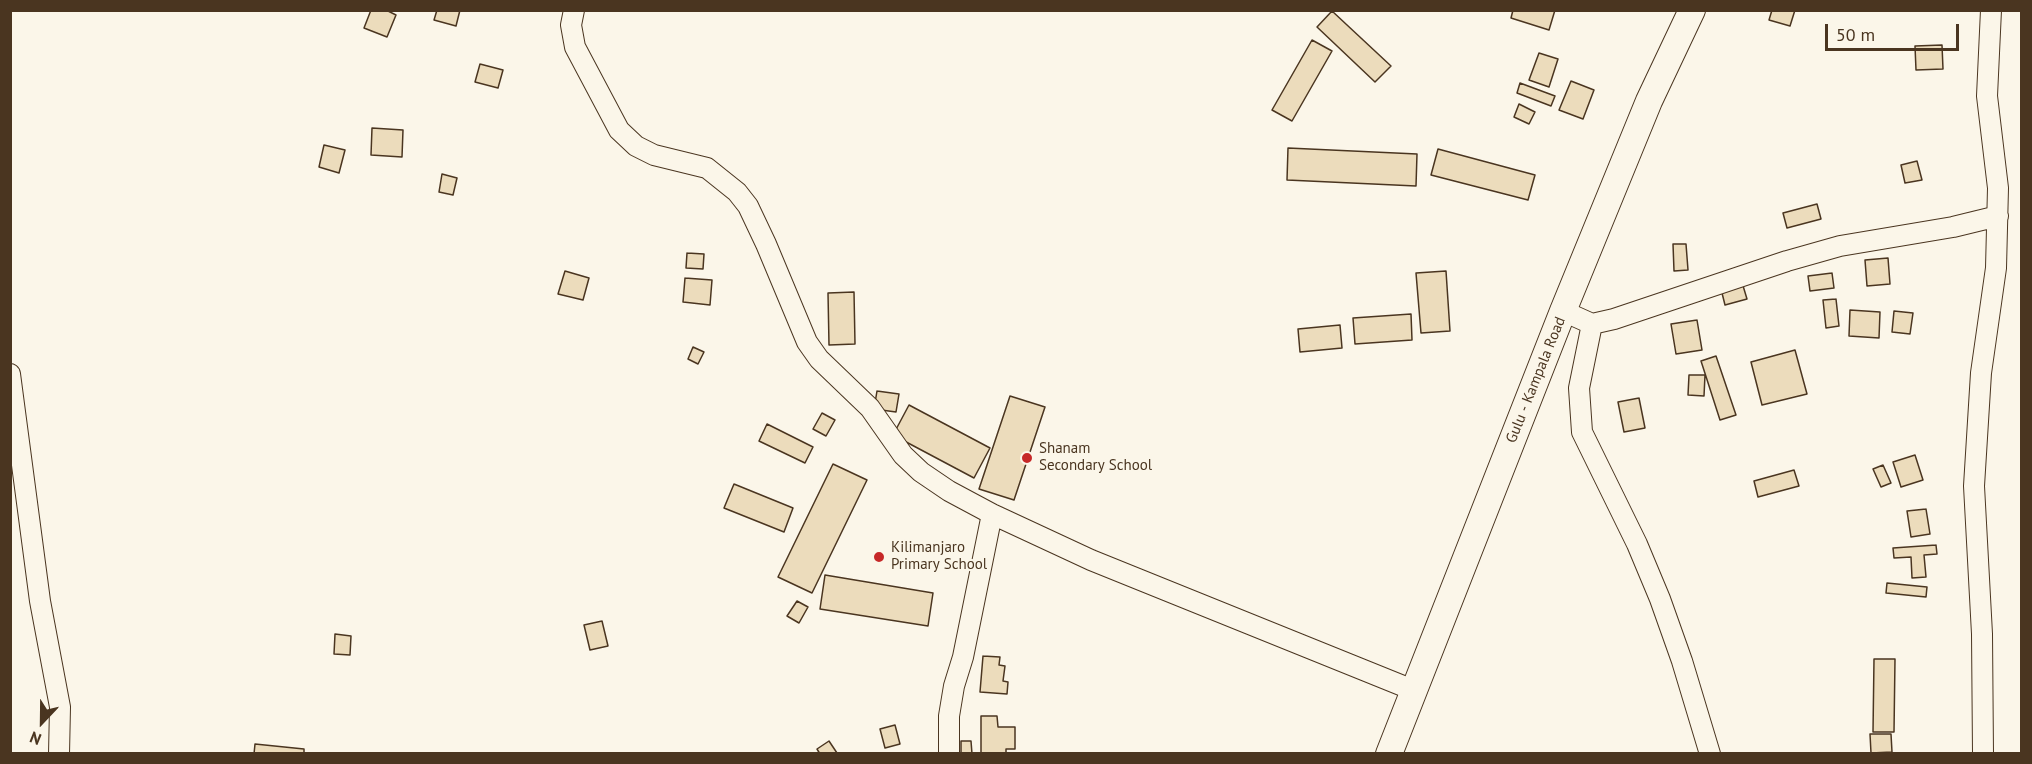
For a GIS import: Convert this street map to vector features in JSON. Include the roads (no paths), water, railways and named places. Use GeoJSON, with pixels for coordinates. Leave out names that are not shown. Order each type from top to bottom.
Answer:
{"type":"FeatureCollection","features":[{"type":"Feature","properties":{"kind":"main road","name":"Gulu - Kampala Road"},"geometry":{"type":"LineString","coordinates":[[1389,753],[1563,311],[1649,101],[1692,10]]}},
{"type":"Feature","properties":{"kind":"street"},"geometry":{"type":"LineString","coordinates":[[574,10],[571,25],[575,47],[619,130],[636,146],[654,155],[707,168],[737,192],[748,206],[807,342],[819,359],[870,408],[903,455],[921,472],[949,492],[992,514],[1178,597],[1413,690]]}},
{"type":"Feature","properties":{"kind":"street"},"geometry":{"type":"LineString","coordinates":[[1983,753],[1982,634],[1974,486],[1981,373],[1996,268],[1998,216],[1998,188],[1987,96],[1991,10]]}},
{"type":"Feature","properties":{"kind":"street"},"geometry":{"type":"LineString","coordinates":[[1563,311],[1592,324],[1623,316],[1716,283],[1840,246],[1953,227],[1998,216]]}},
{"type":"Feature","properties":{"kind":"street"},"geometry":{"type":"LineString","coordinates":[[1592,324],[1579,388],[1582,432],[1637,544],[1660,598],[1710,753]]}},
{"type":"Feature","properties":{"kind":"street"},"geometry":{"type":"LineString","coordinates":[[10,374],[39,601],[60,707],[59,753]]}},
{"type":"Feature","properties":{"kind":"street"},"geometry":{"type":"LineString","coordinates":[[949,753],[949,716],[954,686],[963,657],[992,514]]}},
{"type":"Feature","properties":{"kind":"place","name":"Shanam Secondary School"},"geometry":{"type":"Point","coordinates":[1027,458]}},
{"type":"Feature","properties":{"kind":"place","name":"Kilimanjaro Primary School"},"geometry":{"type":"Point","coordinates":[879,557]}}]}
